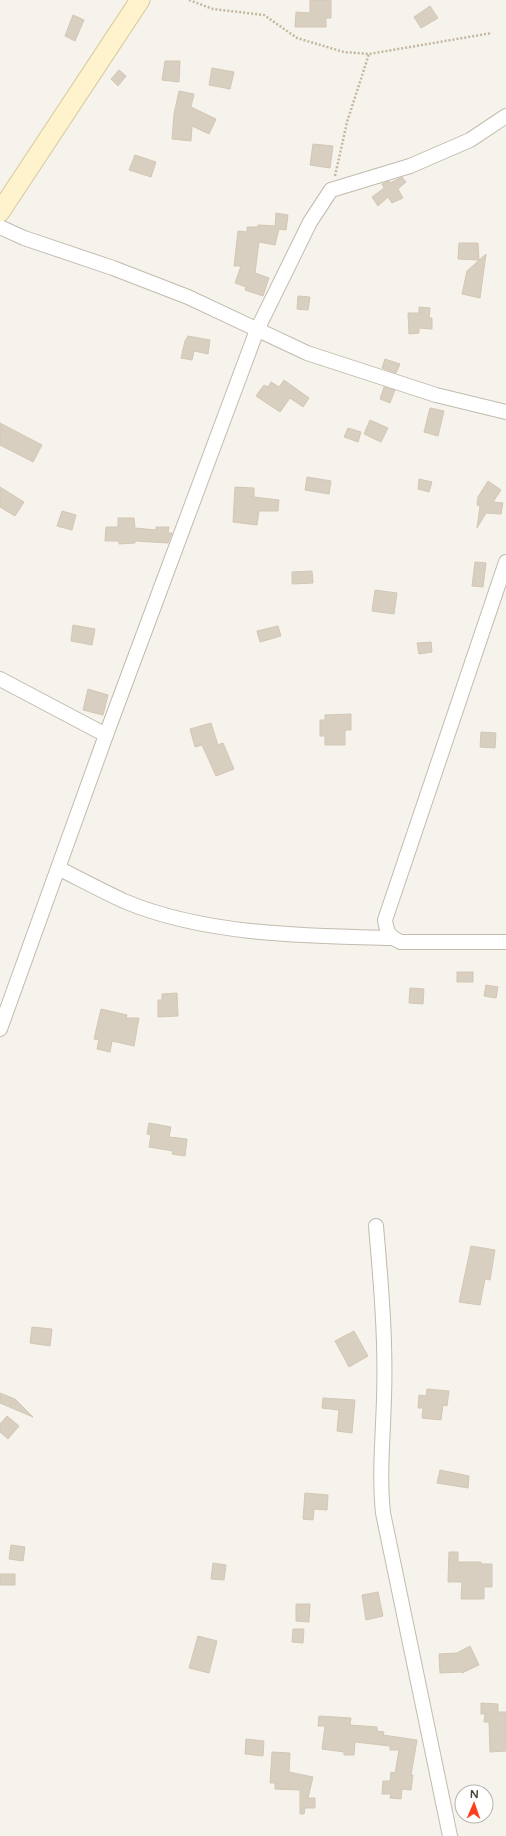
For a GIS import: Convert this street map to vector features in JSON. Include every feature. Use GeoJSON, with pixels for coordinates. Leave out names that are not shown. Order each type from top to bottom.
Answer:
{"type":"FeatureCollection","features":[{"type":"Feature","properties":{"kind":"street"},"geometry":{"type":"LineString","coordinates":[[0,212],[140,0]]}},
{"type":"Feature","properties":{"kind":"street"},"geometry":{"type":"LineString","coordinates":[[0,1029],[106,735],[257,330],[310,222],[332,190],[410,166],[470,140],[506,116]]}},
{"type":"Feature","properties":{"kind":"street"},"geometry":{"type":"LineString","coordinates":[[0,227],[24,238],[113,268],[188,297],[307,352],[381,378],[436,395],[506,412]]}},
{"type":"Feature","properties":{"kind":"street"},"geometry":{"type":"LineString","coordinates":[[391,938],[387,930],[385,920],[506,562]]}},
{"type":"Feature","properties":{"kind":"street"},"geometry":{"type":"LineString","coordinates":[[0,678],[106,735]]}},
{"type":"Feature","properties":{"kind":"street"},"geometry":{"type":"LineString","coordinates":[[58,868],[124,901],[162,914],[226,928],[301,936],[391,938],[401,942],[506,942]]}},
{"type":"Feature","properties":{"kind":"street"},"geometry":{"type":"LineString","coordinates":[[376,1226],[383,1345],[384,1397],[380,1473],[383,1513],[450,1836]]}},
{"type":"Feature","properties":{"kind":"path"},"geometry":{"type":"LineString","coordinates":[[189,0],[213,9],[264,15],[298,38],[344,52],[369,54],[492,33]]}},
{"type":"Feature","properties":{"kind":"path"},"geometry":{"type":"LineString","coordinates":[[332,190],[347,122],[369,54]]}},
{"type":"Feature","properties":{"kind":"building"},"geometry":{"type":"Polygon","coordinates":[[[310,0],[331,0],[331,18],[326,18],[326,27],[295,27],[296,12],[310,13],[310,0]]]}},
{"type":"Feature","properties":{"kind":"building"},"geometry":{"type":"Polygon","coordinates":[[[430,6],[438,18],[421,28],[414,17],[430,6]]]}},
{"type":"Feature","properties":{"kind":"building"},"geometry":{"type":"Polygon","coordinates":[[[73,15],[84,20],[75,41],[65,36],[73,15]]]}},
{"type":"Feature","properties":{"kind":"building"},"geometry":{"type":"Polygon","coordinates":[[[165,61],[180,61],[179,82],[162,80],[165,61]]]}},
{"type":"Feature","properties":{"kind":"building"},"geometry":{"type":"Polygon","coordinates":[[[212,68],[234,72],[230,89],[209,85],[212,68]]]}},
{"type":"Feature","properties":{"kind":"building"},"geometry":{"type":"Polygon","coordinates":[[[119,70],[126,76],[118,86],[111,79],[119,70]]]}},
{"type":"Feature","properties":{"kind":"building"},"geometry":{"type":"Polygon","coordinates":[[[179,91],[194,94],[191,107],[216,119],[209,134],[192,126],[191,141],[172,139],[174,114],[179,91]]]}},
{"type":"Feature","properties":{"kind":"building"},"geometry":{"type":"Polygon","coordinates":[[[313,144],[333,146],[330,168],[310,165],[313,144]]]}},
{"type":"Feature","properties":{"kind":"building"},"geometry":{"type":"Polygon","coordinates":[[[135,155],[156,162],[151,177],[129,170],[135,155]]]}},
{"type":"Feature","properties":{"kind":"building"},"geometry":{"type":"Polygon","coordinates":[[[402,177],[406,182],[398,189],[403,198],[392,203],[388,197],[378,206],[372,197],[384,188],[382,184],[389,181],[390,183],[402,177]]]}},
{"type":"Feature","properties":{"kind":"building"},"geometry":{"type":"Polygon","coordinates":[[[276,213],[288,215],[286,230],[279,229],[275,245],[259,242],[255,273],[269,278],[263,296],[245,290],[246,287],[235,283],[241,266],[234,266],[238,231],[247,232],[247,227],[258,227],[258,225],[275,226],[276,213]]]}},
{"type":"Feature","properties":{"kind":"building"},"geometry":{"type":"Polygon","coordinates":[[[459,243],[478,243],[479,260],[458,259],[459,243]]]}},
{"type":"Feature","properties":{"kind":"building"},"geometry":{"type":"Polygon","coordinates":[[[486,254],[480,298],[462,294],[467,271],[486,254]]]}},
{"type":"Feature","properties":{"kind":"building"},"geometry":{"type":"Polygon","coordinates":[[[298,296],[310,297],[308,310],[297,309],[298,296]]]}},
{"type":"Feature","properties":{"kind":"building"},"geometry":{"type":"Polygon","coordinates":[[[419,307],[430,308],[429,318],[432,318],[432,329],[419,328],[419,333],[409,334],[408,313],[419,313],[419,307]]]}},
{"type":"Feature","properties":{"kind":"building"},"geometry":{"type":"Polygon","coordinates":[[[188,336],[210,340],[208,354],[194,351],[192,360],[181,358],[185,341],[188,336]]]}},
{"type":"Feature","properties":{"kind":"building"},"geometry":{"type":"Polygon","coordinates":[[[385,359],[400,364],[396,373],[382,368],[385,359]]]}},
{"type":"Feature","properties":{"kind":"building"},"geometry":{"type":"Polygon","coordinates":[[[284,380],[309,398],[303,407],[290,398],[280,412],[256,396],[264,385],[268,387],[271,382],[279,387],[284,380]]]}},
{"type":"Feature","properties":{"kind":"building"},"geometry":{"type":"Polygon","coordinates":[[[384,387],[395,390],[390,403],[380,399],[384,387]]]}},
{"type":"Feature","properties":{"kind":"building"},"geometry":{"type":"Polygon","coordinates":[[[430,408],[444,411],[438,436],[424,432],[430,408]]]}},
{"type":"Feature","properties":{"kind":"building"},"geometry":{"type":"Polygon","coordinates":[[[370,420],[388,428],[381,442],[364,434],[370,420]]]}},
{"type":"Feature","properties":{"kind":"building"},"geometry":{"type":"Polygon","coordinates":[[[0,423],[42,445],[33,462],[0,445],[0,423]]]}},
{"type":"Feature","properties":{"kind":"building"},"geometry":{"type":"Polygon","coordinates":[[[348,428],[361,432],[358,442],[344,437],[348,428]]]}},
{"type":"Feature","properties":{"kind":"building"},"geometry":{"type":"Polygon","coordinates":[[[307,477],[331,481],[329,494],[305,490],[307,477]]]}},
{"type":"Feature","properties":{"kind":"building"},"geometry":{"type":"Polygon","coordinates":[[[419,479],[432,482],[429,492],[418,489],[419,479]]]}},
{"type":"Feature","properties":{"kind":"building"},"geometry":{"type":"Polygon","coordinates":[[[488,481],[501,490],[493,502],[503,503],[501,514],[486,513],[477,528],[480,506],[477,505],[478,497],[488,481]]]}},
{"type":"Feature","properties":{"kind":"building"},"geometry":{"type":"Polygon","coordinates":[[[0,487],[24,502],[15,516],[0,507],[0,487]]]}},
{"type":"Feature","properties":{"kind":"building"},"geometry":{"type":"Polygon","coordinates":[[[235,487],[254,488],[254,497],[279,500],[278,511],[259,511],[257,525],[233,522],[235,487]]]}},
{"type":"Feature","properties":{"kind":"building"},"geometry":{"type":"Polygon","coordinates":[[[62,511],[76,515],[72,530],[57,526],[62,511]]]}},
{"type":"Feature","properties":{"kind":"building"},"geometry":{"type":"Polygon","coordinates":[[[118,518],[134,518],[135,528],[156,530],[156,527],[169,527],[168,533],[172,533],[168,543],[135,541],[135,543],[119,544],[119,541],[105,541],[106,527],[118,527],[118,518]]]}},
{"type":"Feature","properties":{"kind":"building"},"geometry":{"type":"Polygon","coordinates":[[[475,562],[486,563],[483,587],[472,586],[475,562]]]}},
{"type":"Feature","properties":{"kind":"building"},"geometry":{"type":"Polygon","coordinates":[[[312,571],[313,583],[292,584],[292,572],[312,571]]]}},
{"type":"Feature","properties":{"kind":"building"},"geometry":{"type":"Polygon","coordinates":[[[375,590],[397,593],[394,614],[372,611],[375,590]]]}},
{"type":"Feature","properties":{"kind":"building"},"geometry":{"type":"Polygon","coordinates":[[[73,625],[95,629],[92,645],[71,641],[73,625]]]}},
{"type":"Feature","properties":{"kind":"building"},"geometry":{"type":"Polygon","coordinates":[[[278,626],[281,636],[260,642],[257,631],[278,626]]]}},
{"type":"Feature","properties":{"kind":"building"},"geometry":{"type":"Polygon","coordinates":[[[431,642],[432,652],[419,654],[417,643],[431,642]]]}},
{"type":"Feature","properties":{"kind":"building"},"geometry":{"type":"Polygon","coordinates":[[[88,689],[108,695],[103,715],[83,710],[88,689]]]}},
{"type":"Feature","properties":{"kind":"building"},"geometry":{"type":"Polygon","coordinates":[[[351,714],[351,730],[345,730],[345,745],[325,745],[325,736],[320,736],[320,720],[325,720],[325,715],[351,714]]]}},
{"type":"Feature","properties":{"kind":"building"},"geometry":{"type":"Polygon","coordinates":[[[211,723],[218,745],[223,743],[234,769],[216,776],[202,745],[195,747],[190,729],[211,723]]]}},
{"type":"Feature","properties":{"kind":"building"},"geometry":{"type":"Polygon","coordinates":[[[481,732],[496,733],[495,748],[480,747],[481,732]]]}},
{"type":"Feature","properties":{"kind":"building"},"geometry":{"type":"Polygon","coordinates":[[[457,972],[473,972],[473,982],[457,982],[457,972]]]}},
{"type":"Feature","properties":{"kind":"building"},"geometry":{"type":"Polygon","coordinates":[[[486,985],[498,987],[496,998],[484,996],[486,985]]]}},
{"type":"Feature","properties":{"kind":"building"},"geometry":{"type":"Polygon","coordinates":[[[410,988],[424,989],[423,1004],[409,1003],[410,988]]]}},
{"type":"Feature","properties":{"kind":"building"},"geometry":{"type":"Polygon","coordinates":[[[177,993],[178,1016],[158,1017],[158,1000],[162,1000],[162,994],[177,993]]]}},
{"type":"Feature","properties":{"kind":"building"},"geometry":{"type":"Polygon","coordinates":[[[101,1009],[127,1015],[126,1018],[139,1018],[134,1046],[112,1041],[110,1052],[97,1049],[99,1040],[94,1039],[101,1009]]]}},
{"type":"Feature","properties":{"kind":"building"},"geometry":{"type":"Polygon","coordinates":[[[149,1123],[171,1127],[169,1137],[187,1139],[185,1156],[172,1154],[173,1151],[149,1147],[151,1135],[147,1134],[149,1123]]]}},
{"type":"Feature","properties":{"kind":"building"},"geometry":{"type":"Polygon","coordinates":[[[471,1246],[495,1250],[490,1280],[485,1279],[480,1305],[459,1302],[471,1246]]]}},
{"type":"Feature","properties":{"kind":"building"},"geometry":{"type":"Polygon","coordinates":[[[32,1327],[52,1329],[50,1346],[30,1343],[32,1327]]]}},
{"type":"Feature","properties":{"kind":"building"},"geometry":{"type":"Polygon","coordinates":[[[354,1331],[368,1356],[349,1367],[335,1341],[354,1331]]]}},
{"type":"Feature","properties":{"kind":"building"},"geometry":{"type":"Polygon","coordinates":[[[427,1389],[449,1391],[447,1406],[443,1405],[441,1420],[422,1418],[423,1408],[418,1408],[419,1395],[426,1396],[427,1389]]]}},
{"type":"Feature","properties":{"kind":"building"},"geometry":{"type":"Polygon","coordinates":[[[0,1393],[15,1399],[33,1417],[0,1403],[0,1393]]]}},
{"type":"Feature","properties":{"kind":"building"},"geometry":{"type":"Polygon","coordinates":[[[323,1398],[355,1400],[352,1433],[337,1431],[339,1410],[322,1408],[323,1398]]]}},
{"type":"Feature","properties":{"kind":"building"},"geometry":{"type":"Polygon","coordinates":[[[7,1416],[19,1426],[8,1439],[0,1432],[0,1424],[7,1416]]]}},
{"type":"Feature","properties":{"kind":"building"},"geometry":{"type":"Polygon","coordinates":[[[440,1470],[469,1476],[468,1488],[437,1483],[440,1470]]]}},
{"type":"Feature","properties":{"kind":"building"},"geometry":{"type":"Polygon","coordinates":[[[305,1493],[328,1495],[327,1510],[314,1509],[313,1520],[303,1519],[305,1493]]]}},
{"type":"Feature","properties":{"kind":"building"},"geometry":{"type":"Polygon","coordinates":[[[11,1545],[25,1547],[23,1561],[9,1559],[11,1545]]]}},
{"type":"Feature","properties":{"kind":"building"},"geometry":{"type":"Polygon","coordinates":[[[449,1552],[458,1552],[458,1562],[481,1562],[481,1564],[492,1564],[492,1587],[484,1587],[484,1599],[461,1599],[462,1582],[448,1582],[449,1552]]]}},
{"type":"Feature","properties":{"kind":"building"},"geometry":{"type":"Polygon","coordinates":[[[213,1563],[226,1565],[224,1580],[211,1579],[213,1563]]]}},
{"type":"Feature","properties":{"kind":"building"},"geometry":{"type":"Polygon","coordinates":[[[0,1574],[15,1574],[15,1585],[0,1585],[0,1574]]]}},
{"type":"Feature","properties":{"kind":"building"},"geometry":{"type":"Polygon","coordinates":[[[378,1592],[383,1616],[366,1620],[362,1595],[378,1592]]]}},
{"type":"Feature","properties":{"kind":"building"},"geometry":{"type":"Polygon","coordinates":[[[296,1604],[310,1604],[309,1622],[296,1621],[296,1604]]]}},
{"type":"Feature","properties":{"kind":"building"},"geometry":{"type":"Polygon","coordinates":[[[293,1629],[304,1629],[303,1643],[292,1642],[293,1629]]]}},
{"type":"Feature","properties":{"kind":"building"},"geometry":{"type":"Polygon","coordinates":[[[198,1636],[217,1641],[209,1673],[189,1668],[198,1636]]]}},
{"type":"Feature","properties":{"kind":"building"},"geometry":{"type":"Polygon","coordinates":[[[470,1646],[479,1665],[462,1673],[440,1673],[439,1654],[457,1653],[470,1646]]]}},
{"type":"Feature","properties":{"kind":"building"},"geometry":{"type":"Polygon","coordinates":[[[481,1703],[498,1704],[498,1712],[506,1712],[506,1751],[490,1752],[489,1722],[484,1722],[485,1714],[481,1714],[481,1703]]]}},
{"type":"Feature","properties":{"kind":"building"},"geometry":{"type":"Polygon","coordinates":[[[319,1716],[351,1718],[350,1725],[377,1727],[377,1731],[384,1732],[383,1735],[417,1740],[411,1775],[413,1775],[411,1790],[402,1789],[401,1799],[390,1798],[391,1794],[382,1794],[383,1781],[390,1781],[391,1772],[395,1773],[399,1750],[390,1750],[390,1746],[355,1742],[354,1755],[344,1755],[344,1752],[322,1749],[325,1726],[318,1726],[319,1716]]]}},
{"type":"Feature","properties":{"kind":"building"},"geometry":{"type":"Polygon","coordinates":[[[246,1739],[264,1741],[263,1756],[245,1754],[246,1739]]]}},
{"type":"Feature","properties":{"kind":"building"},"geometry":{"type":"Polygon","coordinates":[[[272,1752],[290,1753],[289,1772],[313,1777],[308,1798],[315,1798],[315,1808],[305,1808],[304,1814],[300,1814],[300,1790],[275,1789],[275,1783],[270,1783],[272,1752]]]}}]}
